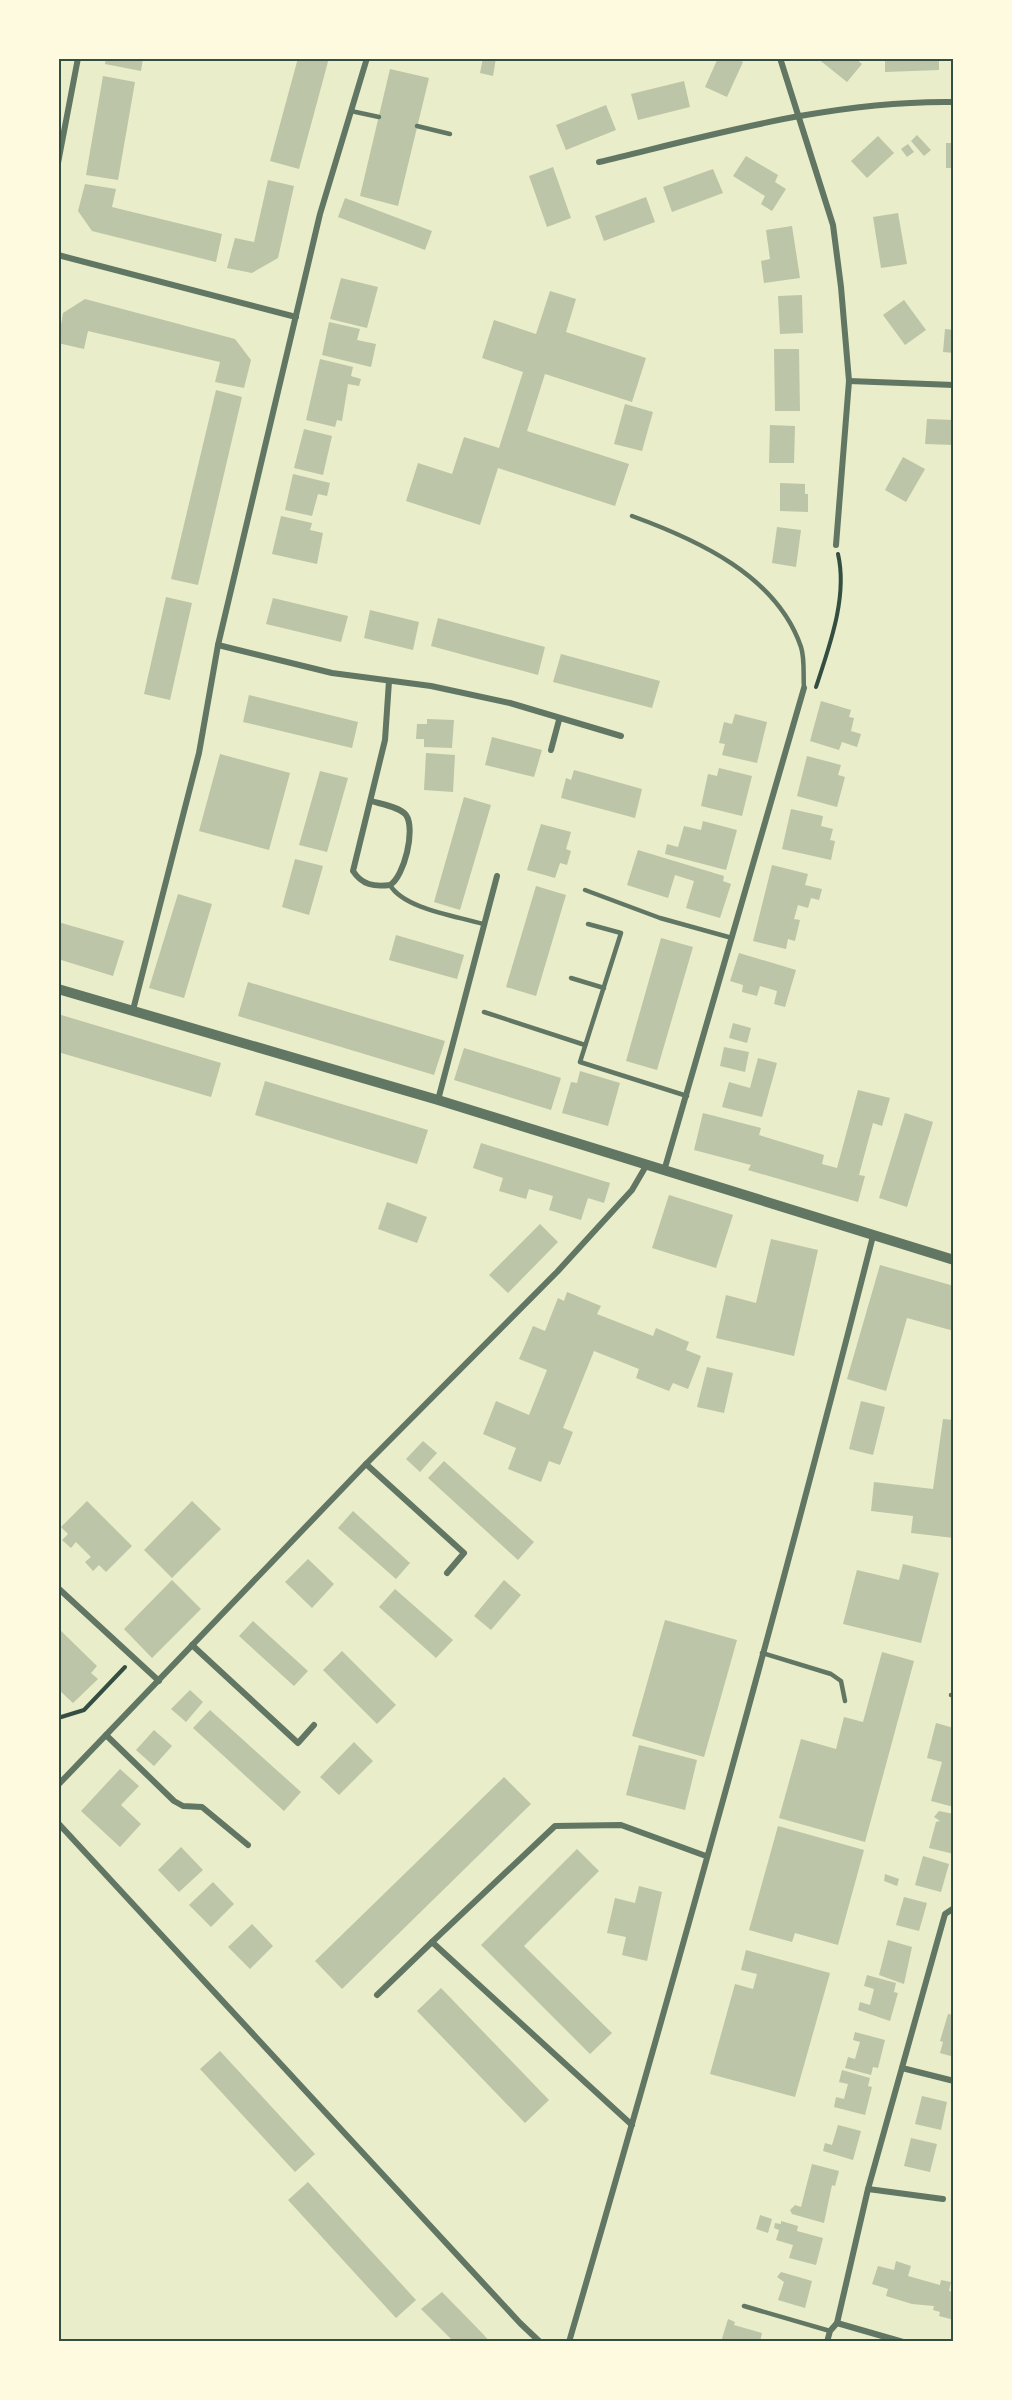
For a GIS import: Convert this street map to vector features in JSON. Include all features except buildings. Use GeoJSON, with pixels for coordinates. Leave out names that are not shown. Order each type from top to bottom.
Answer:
{"type":"FeatureCollection","features":[{"type":"Feature","properties":{"kind":"street"},"geometry":{"type":"LineString","coordinates":[[58,163],[62,128],[78,58]]}},
{"type":"Feature","properties":{"kind":"street"},"geometry":{"type":"LineString","coordinates":[[133,1010],[199,753],[219,645],[320,214],[367,58]]}},
{"type":"Feature","properties":{"kind":"street"},"geometry":{"type":"LineString","coordinates":[[780,58],[800,115],[833,225],[841,287],[849,381],[836,545]]}},
{"type":"Feature","properties":{"kind":"street"},"geometry":{"type":"LineString","coordinates":[[599,162],[800,115],[908,101],[954,102]]}},
{"type":"Feature","properties":{"kind":"street"},"geometry":{"type":"LineString","coordinates":[[58,255],[296,317]]}},
{"type":"Feature","properties":{"kind":"street"},"geometry":{"type":"LineString","coordinates":[[849,381],[954,385]]}},
{"type":"Feature","properties":{"kind":"street"},"geometry":{"type":"LineString","coordinates":[[219,645],[332,673],[431,686],[510,703],[559,720],[621,736]]}},
{"type":"Feature","properties":{"kind":"street"},"geometry":{"type":"LineString","coordinates":[[371,801],[403,812],[410,824],[410,841],[404,860],[398,878],[390,885],[368,885],[353,871],[385,740],[389,681]]}},
{"type":"Feature","properties":{"kind":"street"},"geometry":{"type":"LineString","coordinates":[[664,1171],[804,688]]}},
{"type":"Feature","properties":{"kind":"street"},"geometry":{"type":"LineString","coordinates":[[551,750],[559,720]]}},
{"type":"Feature","properties":{"kind":"street"},"geometry":{"type":"LineString","coordinates":[[438,1100],[497,876]]}},
{"type":"Feature","properties":{"kind":"street"},"geometry":{"type":"LineString","coordinates":[[58,989],[438,1100],[954,1260]]}},
{"type":"Feature","properties":{"kind":"street"},"geometry":{"type":"LineString","coordinates":[[58,1785],[366,1464],[557,1272],[632,1190],[646,1166]]}},
{"type":"Feature","properties":{"kind":"street"},"geometry":{"type":"LineString","coordinates":[[569,2342],[632,2125],[762,1653],[873,1236]]}},
{"type":"Feature","properties":{"kind":"street"},"geometry":{"type":"LineString","coordinates":[[366,1464],[464,1553],[447,1573]]}},
{"type":"Feature","properties":{"kind":"street"},"geometry":{"type":"LineString","coordinates":[[58,1588],[159,1681]]}},
{"type":"Feature","properties":{"kind":"street"},"geometry":{"type":"LineString","coordinates":[[192,1645],[298,1743],[314,1725]]}},
{"type":"Feature","properties":{"kind":"street"},"geometry":{"type":"LineString","coordinates":[[106,1735],[174,1801],[183,1806],[202,1807],[248,1845]]}},
{"type":"Feature","properties":{"kind":"street"},"geometry":{"type":"LineString","coordinates":[[58,1823],[540,2342]]}},
{"type":"Feature","properties":{"kind":"street"},"geometry":{"type":"LineString","coordinates":[[377,1995],[555,1826],[621,1825],[706,1856]]}},
{"type":"Feature","properties":{"kind":"street"},"geometry":{"type":"LineString","coordinates":[[827,2342],[830,2331],[837,2323],[868,2189],[945,1914],[954,1908]]}},
{"type":"Feature","properties":{"kind":"street"},"geometry":{"type":"LineString","coordinates":[[432,1942],[632,2125]]}},
{"type":"Feature","properties":{"kind":"street"},"geometry":{"type":"LineString","coordinates":[[902,2068],[954,2081]]}},
{"type":"Feature","properties":{"kind":"street"},"geometry":{"type":"LineString","coordinates":[[868,2189],[943,2199]]}},
{"type":"Feature","properties":{"kind":"street"},"geometry":{"type":"LineString","coordinates":[[837,2323],[903,2342]]}},
{"type":"Feature","properties":{"kind":"lane"},"geometry":{"type":"LineString","coordinates":[[351,111],[379,117]]}},
{"type":"Feature","properties":{"kind":"lane"},"geometry":{"type":"LineString","coordinates":[[417,126],[450,134]]}},
{"type":"Feature","properties":{"kind":"lane"},"geometry":{"type":"LineString","coordinates":[[632,516],[656,525],[714,554],[757,580],[787,614],[802,649],[804,688]]}},
{"type":"Feature","properties":{"kind":"lane"},"geometry":{"type":"LineString","coordinates":[[390,885],[396,895],[408,902],[483,924]]}},
{"type":"Feature","properties":{"kind":"lane"},"geometry":{"type":"LineString","coordinates":[[585,890],[660,918],[732,938]]}},
{"type":"Feature","properties":{"kind":"lane"},"geometry":{"type":"LineString","coordinates":[[588,924],[621,933],[580,1062],[687,1096]]}},
{"type":"Feature","properties":{"kind":"lane"},"geometry":{"type":"LineString","coordinates":[[571,978],[603,988]]}},
{"type":"Feature","properties":{"kind":"lane"},"geometry":{"type":"LineString","coordinates":[[484,1012],[585,1045]]}},
{"type":"Feature","properties":{"kind":"lane"},"geometry":{"type":"LineString","coordinates":[[762,1653],[831,1674],[841,1681],[845,1701]]}},
{"type":"Feature","properties":{"kind":"lane"},"geometry":{"type":"LineString","coordinates":[[744,2306],[830,2331]]}},
{"type":"Feature","properties":{"kind":"path"},"geometry":{"type":"LineString","coordinates":[[804,688],[815,691],[832,636],[842,570],[836,545]]}},
{"type":"Feature","properties":{"kind":"path"},"geometry":{"type":"LineString","coordinates":[[58,1718],[84,1710],[134,1658]]}}]}
